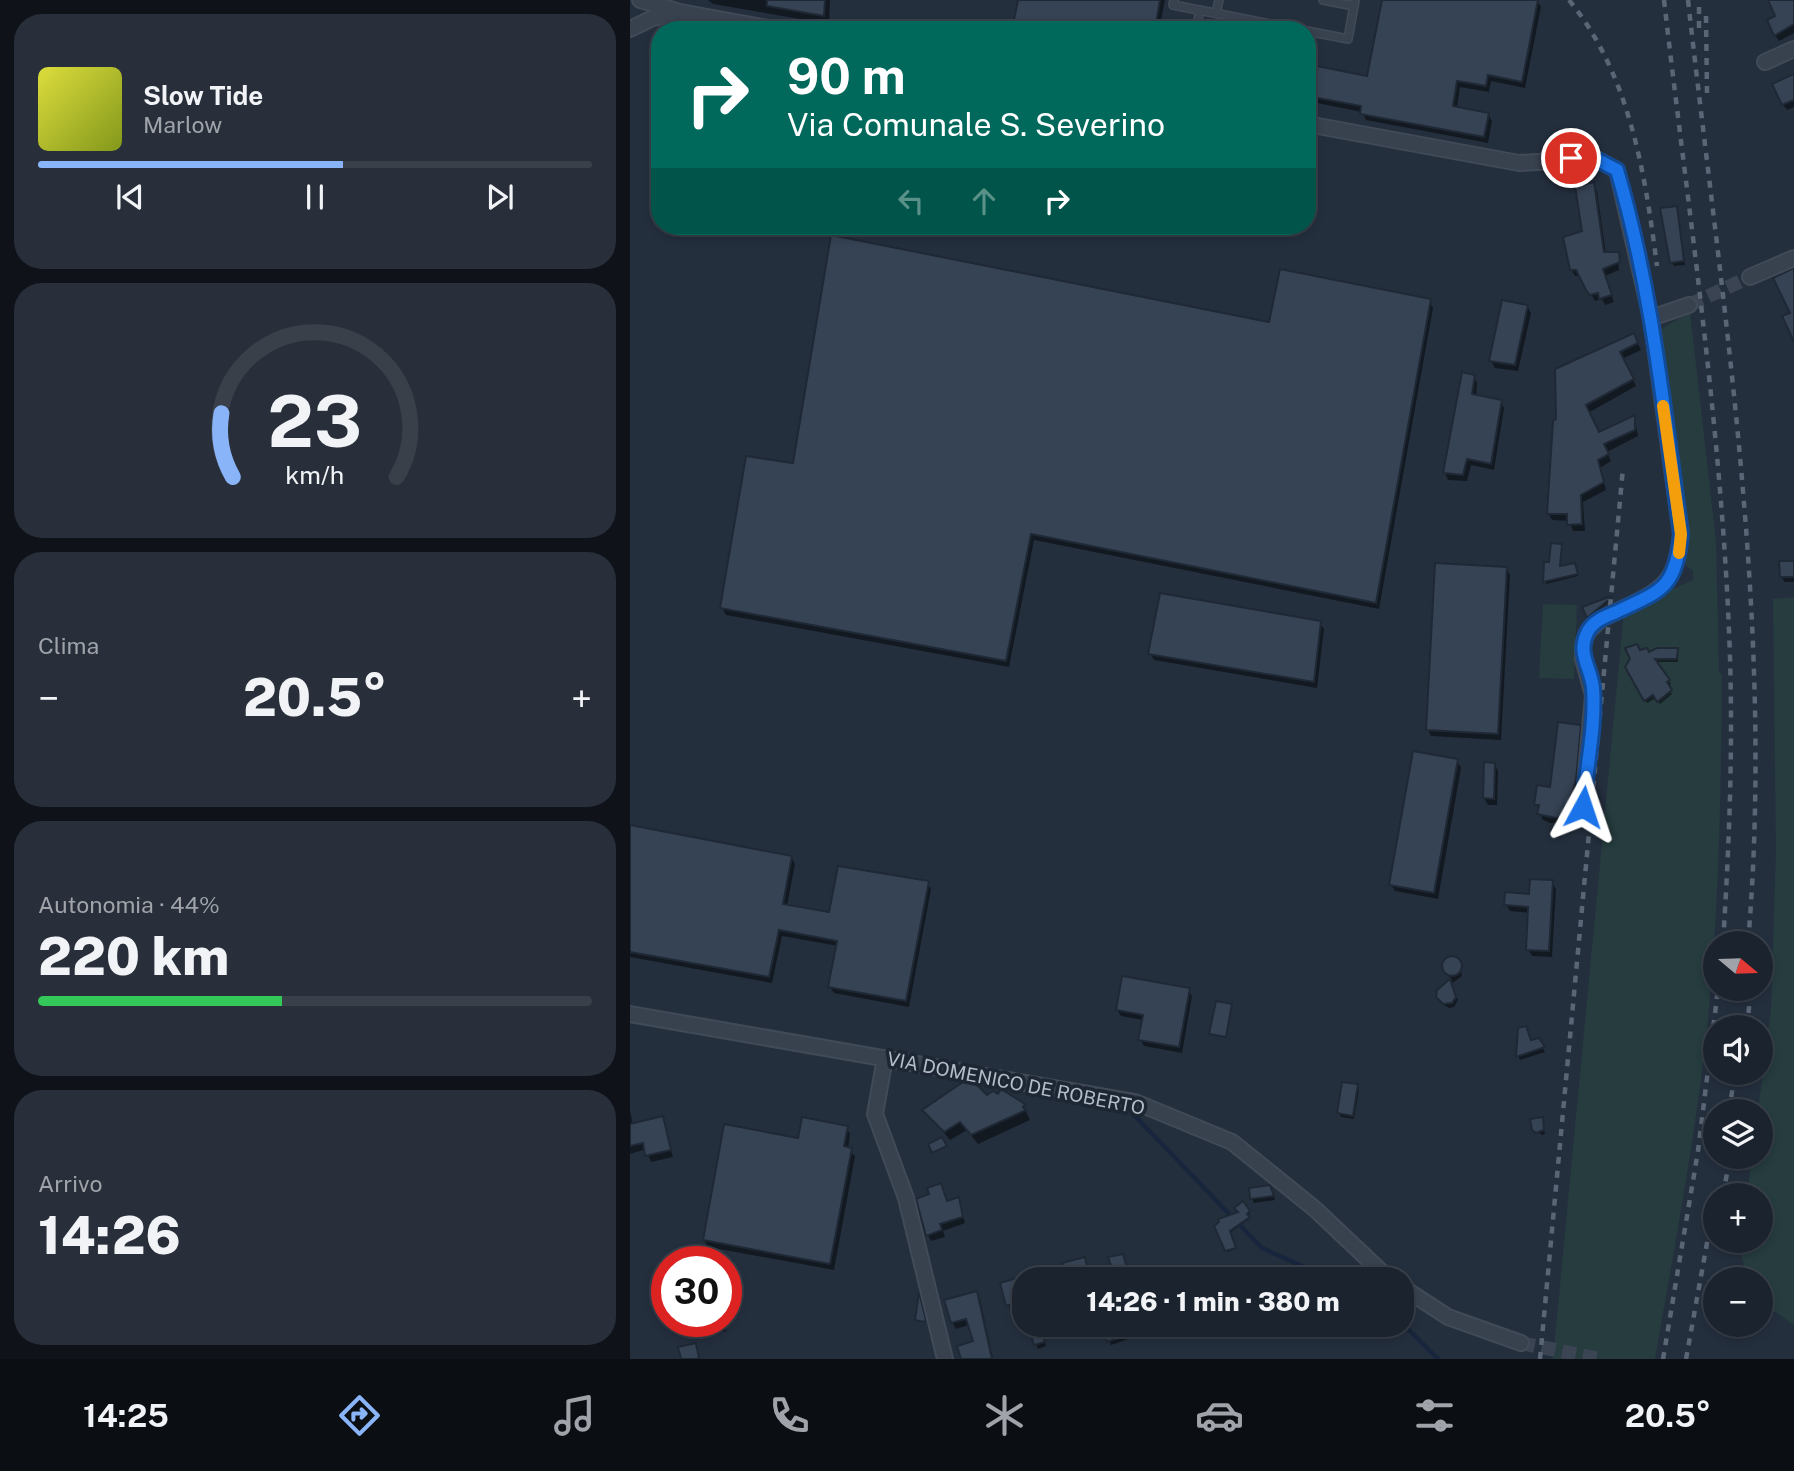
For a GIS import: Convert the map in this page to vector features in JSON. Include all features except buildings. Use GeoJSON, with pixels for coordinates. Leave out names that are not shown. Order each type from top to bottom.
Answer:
{"type":"FeatureCollection","features":[{"type":"Feature","properties":{"kind":"street"},"geometry":{"type":"LineString","coordinates":[[640,0],[680,12],[730,21]]}},
{"type":"Feature","properties":{"kind":"street"},"geometry":{"type":"LineString","coordinates":[[630,29],[653,18],[680,12]]}},
{"type":"Feature","properties":{"kind":"street"},"geometry":{"type":"LineString","coordinates":[[1765,62],[1794,49]]}},
{"type":"Feature","properties":{"kind":"street"},"geometry":{"type":"LineString","coordinates":[[1316,126],[1519,163],[1596,159],[1617,170],[1651,318],[1681,534],[1678,565],[1671,578],[1652,595],[1592,624],[1583,645],[1583,659],[1593,695],[1583,807]]}},
{"type":"Feature","properties":{"kind":"street"},"geometry":{"type":"LineString","coordinates":[[1750,277],[1794,258]]}},
{"type":"Feature","properties":{"kind":"street"},"geometry":{"type":"LineString","coordinates":[[1651,318],[1689,305]]}},
{"type":"Feature","properties":{"kind":"street","name":"VIA DOMENICO DE ROBERTO"},"geometry":{"type":"LineString","coordinates":[[630,1014],[1135,1102],[1232,1142],[1315,1209],[1377,1267]]}},
{"type":"Feature","properties":{"kind":"street"},"geometry":{"type":"LineString","coordinates":[[885,1058],[875,1114],[906,1198],[945,1359]]}},
{"type":"Feature","properties":{"kind":"street"},"geometry":{"type":"LineString","coordinates":[[1414,1295],[1448,1317],[1521,1343]]}},
{"type":"Feature","properties":{"kind":"lane"},"geometry":{"type":"LineString","coordinates":[[1174,0],[1173,5],[1256,21]]}},
{"type":"Feature","properties":{"kind":"lane"},"geometry":{"type":"LineString","coordinates":[[1216,13],[1219,0]]}},
{"type":"Feature","properties":{"kind":"lane"},"geometry":{"type":"LineString","coordinates":[[1316,33],[1348,39],[1354,3],[1323,0]]}},
{"type":"Feature","properties":{"kind":"lane"},"geometry":{"type":"LineString","coordinates":[[1198,21],[1200,10]]}},
{"type":"Feature","properties":{"kind":"green space"},"geometry":{"type":"Polygon","coordinates":[[[1690,312],[1716,541],[1719,673],[1722,674],[1720,808],[1715,931],[1703,931],[1703,1001],[1710,1001],[1708,1015],[1703,1015],[1702,1071],[1655,1359],[1553,1359],[1624,611],[1693,580],[1693,571],[1686,566],[1660,330],[1690,312]]]}},
{"type":"Feature","properties":{"kind":"green space"},"geometry":{"type":"Polygon","coordinates":[[[1794,597],[1794,1325],[1773,1310],[1773,1267],[1745,1267],[1741,1253],[1773,1253],[1773,1183],[1749,1183],[1750,1169],[1773,1169],[1773,1099],[1760,1099],[1761,1085],[1773,1085],[1773,1015],[1770,1015],[1773,1001],[1776,852],[1773,599],[1794,597]]]}},
{"type":"Feature","properties":{"kind":"green space"},"geometry":{"type":"Polygon","coordinates":[[[1543,604],[1577,605],[1574,679],[1539,678],[1543,604]]]}},
{"type":"Feature","properties":{"kind":"waterway"},"geometry":{"type":"LineString","coordinates":[[1133,1114],[1262,1248],[1304,1267]]}},
{"type":"Feature","properties":{"kind":"waterway"},"geometry":{"type":"LineString","coordinates":[[1414,1335],[1438,1359]]}},
{"type":"Feature","properties":{"kind":"tunnel"},"geometry":{"type":"LineString","coordinates":[[1689,305],[1750,277]]}},
{"type":"Feature","properties":{"kind":"tunnel"},"geometry":{"type":"LineString","coordinates":[[1521,1343],[1600,1359]]}},
{"type":"Feature","properties":{"kind":"railway"},"geometry":{"type":"LineString","coordinates":[[1569,0],[1590,29],[1607,60],[1631,126],[1647,196],[1657,266]]}},
{"type":"Feature","properties":{"kind":"railway"},"geometry":{"type":"LineString","coordinates":[[1664,0],[1713,411],[1726,576],[1731,729],[1724,931]]}},
{"type":"Feature","properties":{"kind":"railway"},"geometry":{"type":"LineString","coordinates":[[1688,0],[1729,353],[1750,589],[1755,707],[1755,825],[1749,931]]}},
{"type":"Feature","properties":{"kind":"railway"},"geometry":{"type":"LineString","coordinates":[[1699,0],[1699,28]]}},
{"type":"Feature","properties":{"kind":"railway"},"geometry":{"type":"LineString","coordinates":[[1706,16],[1707,93]]}},
{"type":"Feature","properties":{"kind":"railway"},"geometry":{"type":"LineString","coordinates":[[1540,1359],[1623,468]]}},
{"type":"Feature","properties":{"kind":"railway"},"geometry":{"type":"LineString","coordinates":[[1663,1359],[1698,1151],[1717,1001]]}},
{"type":"Feature","properties":{"kind":"railway"},"geometry":{"type":"LineString","coordinates":[[1748,1015],[1750,1001]]}},
{"type":"Feature","properties":{"kind":"railway"},"geometry":{"type":"LineString","coordinates":[[1731,1099],[1733,1085]]}},
{"type":"Feature","properties":{"kind":"railway"},"geometry":{"type":"LineString","coordinates":[[1725,1183],[1728,1169]]}},
{"type":"Feature","properties":{"kind":"railway"},"geometry":{"type":"LineString","coordinates":[[1686,1359],[1705,1253]]}},
{"type":"Feature","properties":{"kind":"slow traffic"},"geometry":{"type":"LineString","coordinates":[[1663,406],[1681,534],[1679,553]]}},
{"type":"Feature","properties":{"kind":"route"},"geometry":{"type":"LineString","coordinates":[[1571,158],[1596,159],[1617,170],[1626,198],[1651,318],[1681,534],[1678,565],[1671,578],[1652,595],[1592,624],[1587,633],[1583,645],[1583,659],[1593,684],[1593,695],[1583,807]]}}]}
